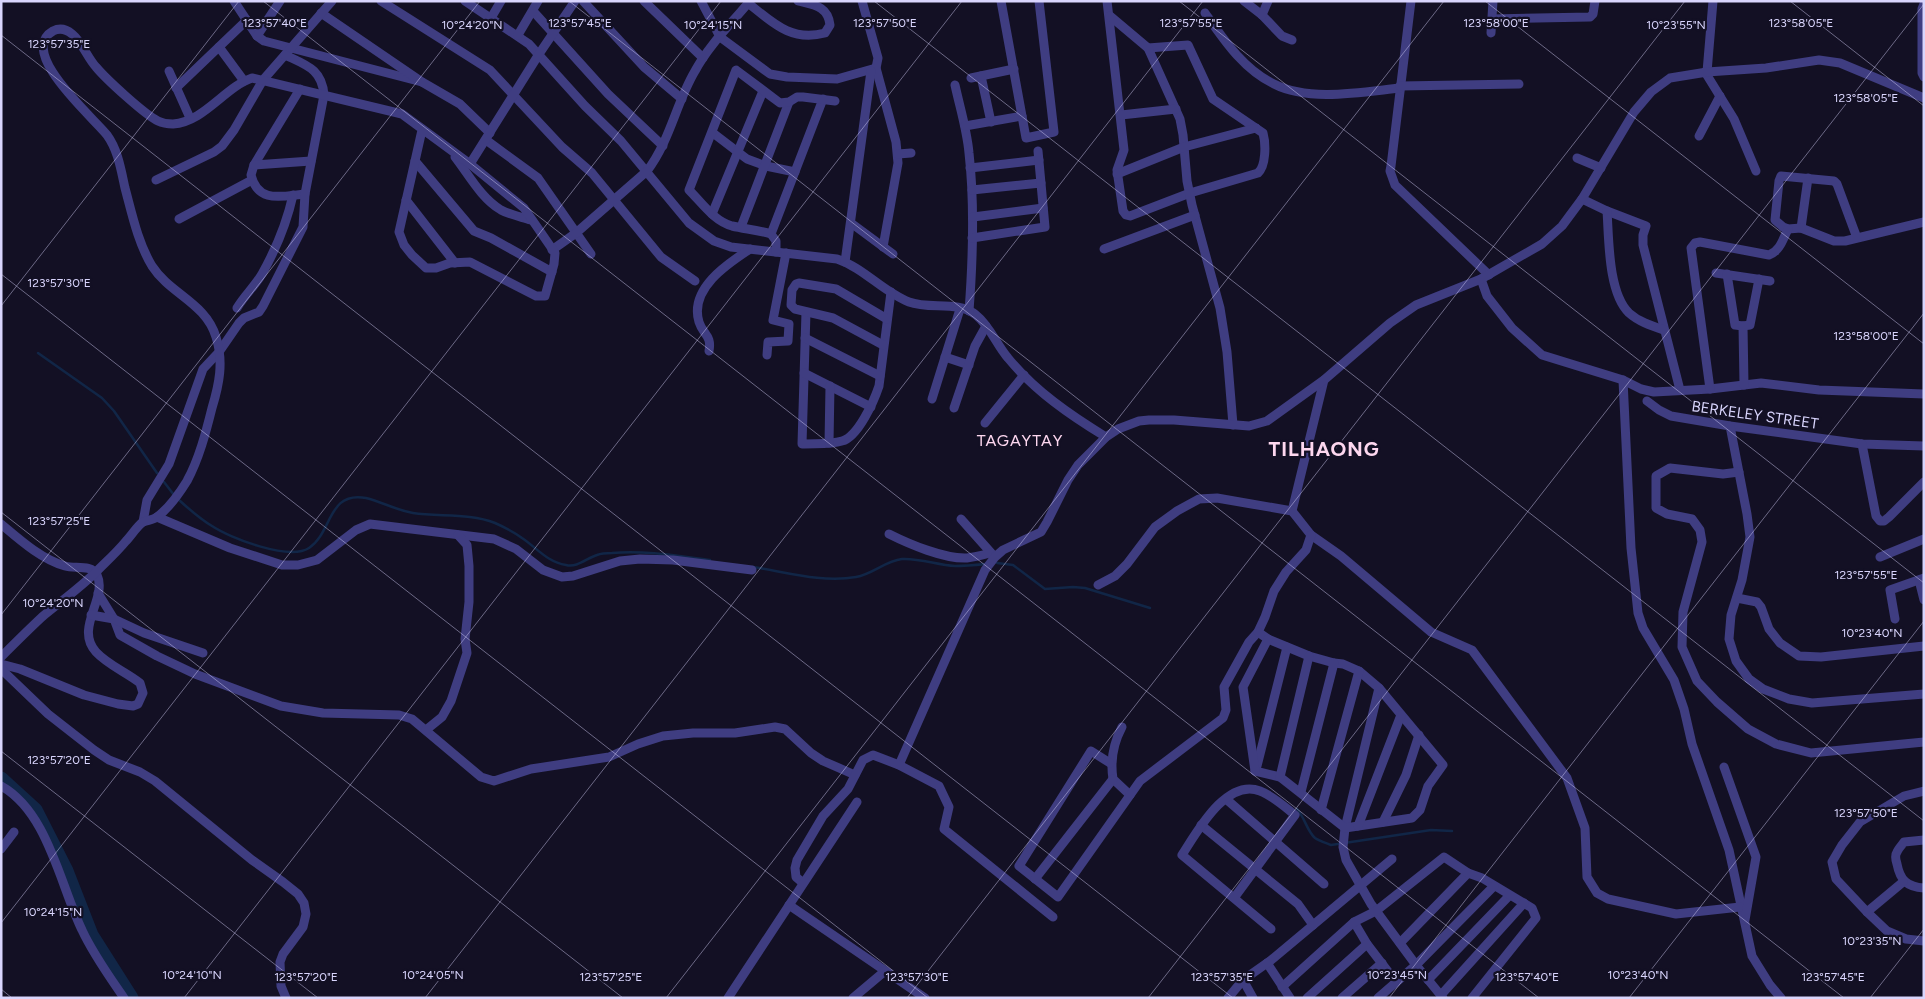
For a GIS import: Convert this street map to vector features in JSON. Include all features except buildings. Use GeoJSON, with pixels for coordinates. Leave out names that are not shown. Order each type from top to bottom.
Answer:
{"type":"FeatureCollection","features":[{"type":"Feature","properties":{"kind":"street"},"geometry":{"type":"LineString","coordinates":[[234,1],[257,36],[264,41],[288,51],[422,82]]}},
{"type":"Feature","properties":{"kind":"street"},"geometry":{"type":"LineString","coordinates":[[156,180],[214,152],[222,146],[234,130],[263,80],[332,1]]}},
{"type":"Feature","properties":{"kind":"street"},"geometry":{"type":"LineString","coordinates":[[381,1],[490,70],[562,147],[592,172],[661,257],[695,280]]}},
{"type":"Feature","properties":{"kind":"street"},"geometry":{"type":"LineString","coordinates":[[465,1],[518,35],[539,54],[584,106],[621,141],[696,230],[723,246],[830,258],[845,262],[891,292],[915,304],[965,310],[978,316],[1008,358],[1024,375],[1049,398],[1074,417],[1106,437]]}},
{"type":"Feature","properties":{"kind":"street"},"geometry":{"type":"LineString","coordinates":[[518,35],[538,1]]}},
{"type":"Feature","properties":{"kind":"street"},"geometry":{"type":"LineString","coordinates":[[470,168],[513,95],[575,1]]}},
{"type":"Feature","properties":{"kind":"street"},"geometry":{"type":"LineString","coordinates":[[583,1],[644,67],[682,99]]}},
{"type":"Feature","properties":{"kind":"street"},"geometry":{"type":"LineString","coordinates":[[644,1],[703,58]]}},
{"type":"Feature","properties":{"kind":"street"},"geometry":{"type":"LineString","coordinates":[[701,1],[720,37],[761,69],[777,77],[838,79],[874,69]]}},
{"type":"Feature","properties":{"kind":"street"},"geometry":{"type":"LineString","coordinates":[[552,250],[576,233],[615,200],[647,171],[656,160],[695,70],[749,2],[788,33],[825,34],[830,25],[826,12],[817,5],[798,1]]}},
{"type":"Feature","properties":{"kind":"street"},"geometry":{"type":"LineString","coordinates":[[845,262],[874,69],[878,58],[862,1]]}},
{"type":"Feature","properties":{"kind":"street"},"geometry":{"type":"LineString","coordinates":[[1002,1],[1026,138],[1054,132],[1039,1]]}},
{"type":"Feature","properties":{"kind":"street"},"geometry":{"type":"LineString","coordinates":[[1107,1],[1124,150],[1117,166],[1117,174],[1122,208],[1128,216],[1133,216],[1190,193],[1260,172],[1263,164],[1263,133],[1214,99],[1188,45],[1148,48]]}},
{"type":"Feature","properties":{"kind":"street"},"geometry":{"type":"LineString","coordinates":[[1244,1],[1262,15],[1282,36],[1292,40]]}},
{"type":"Feature","properties":{"kind":"street"},"geometry":{"type":"LineString","coordinates":[[1262,15],[1268,1]]}},
{"type":"Feature","properties":{"kind":"street"},"geometry":{"type":"LineString","coordinates":[[1411,1],[1391,166],[1392,179],[1395,185],[1485,277],[1488,296],[1512,328],[1542,355],[1623,380],[1640,389],[1654,392],[1710,389],[1761,383],[1819,390],[1924,394]]}},
{"type":"Feature","properties":{"kind":"street"},"geometry":{"type":"LineString","coordinates":[[1491,33],[1493,1]]}},
{"type":"Feature","properties":{"kind":"street"},"geometry":{"type":"LineString","coordinates":[[1492,19],[1590,16],[1593,14],[1595,1]]}},
{"type":"Feature","properties":{"kind":"street"},"geometry":{"type":"LineString","coordinates":[[1713,1],[1706,72],[1734,119],[1756,171]]}},
{"type":"Feature","properties":{"kind":"street"},"geometry":{"type":"LineString","coordinates":[[257,36],[278,2]]}},
{"type":"Feature","properties":{"kind":"street"},"geometry":{"type":"LineString","coordinates":[[491,18],[498,4]]}},
{"type":"Feature","properties":{"kind":"street"},"geometry":{"type":"LineString","coordinates":[[1924,4],[1922,10],[1922,74],[1924,77]]}},
{"type":"Feature","properties":{"kind":"street"},"geometry":{"type":"LineString","coordinates":[[533,10],[592,76],[663,146]]}},
{"type":"Feature","properties":{"kind":"street"},"geometry":{"type":"LineString","coordinates":[[321,13],[422,82],[460,104],[488,136],[538,178],[591,254]]}},
{"type":"Feature","properties":{"kind":"street"},"geometry":{"type":"LineString","coordinates":[[1205,13],[1231,50],[1258,74],[1275,85],[1306,93],[1353,93],[1400,87],[1519,84]]}},
{"type":"Feature","properties":{"kind":"street"},"geometry":{"type":"LineString","coordinates":[[1110,16],[1148,48],[1176,109],[1182,127],[1190,193],[1220,308],[1227,352],[1233,425]]}},
{"type":"Feature","properties":{"kind":"street"},"geometry":{"type":"LineString","coordinates":[[176,88],[247,20]]}},
{"type":"Feature","properties":{"kind":"street"},"geometry":{"type":"LineString","coordinates":[[142,522],[157,517],[179,492],[188,479],[194,464],[218,388],[220,371],[216,335],[207,317],[200,309],[159,275],[151,264],[132,215],[115,151],[102,128],[69,96],[57,79],[44,51],[44,43],[49,34],[55,30],[63,29],[70,32],[77,39],[97,69],[157,120],[165,123],[174,124],[190,118],[205,110],[244,81],[252,78],[396,112],[407,118],[448,149],[470,168],[510,195],[524,208],[555,253],[545,296],[536,296],[470,262],[426,268],[404,245],[399,232],[422,130]]}},
{"type":"Feature","properties":{"kind":"street"},"geometry":{"type":"LineString","coordinates":[[219,47],[244,81]]}},
{"type":"Feature","properties":{"kind":"street"},"geometry":{"type":"LineString","coordinates":[[1,657],[41,618],[96,573],[142,522],[147,500],[169,464],[203,370],[219,352],[239,323],[244,318],[259,312],[303,227],[305,194],[324,95],[320,78],[288,51]]}},
{"type":"Feature","properties":{"kind":"street"},"geometry":{"type":"LineString","coordinates":[[889,534],[904,542],[951,556],[966,558],[993,555],[1010,545],[1041,532],[1073,472],[1091,450],[1106,437],[1127,425],[1149,420],[1174,420],[1249,426],[1267,421],[1324,380],[1390,323],[1416,306],[1485,277],[1542,244],[1562,226],[1582,199],[1634,112],[1651,92],[1670,78],[1706,72],[1766,68],[1819,60],[1840,63],[1924,98]]}},
{"type":"Feature","properties":{"kind":"street"},"geometry":{"type":"LineString","coordinates":[[874,69],[898,154],[898,171],[882,247]]}},
{"type":"Feature","properties":{"kind":"street"},"geometry":{"type":"LineString","coordinates":[[971,78],[1014,69]]}},
{"type":"Feature","properties":{"kind":"street"},"geometry":{"type":"LineString","coordinates":[[776,252],[776,241],[771,234],[724,222],[712,214],[690,190],[736,70],[780,103],[789,102],[798,97],[834,101]]}},
{"type":"Feature","properties":{"kind":"street"},"geometry":{"type":"LineString","coordinates":[[169,71],[190,118]]}},
{"type":"Feature","properties":{"kind":"street"},"geometry":{"type":"LineString","coordinates":[[981,76],[991,122]]}},
{"type":"Feature","properties":{"kind":"street"},"geometry":{"type":"LineString","coordinates":[[932,399],[945,357],[965,310],[972,238],[973,217],[970,168],[965,126],[955,85]]}},
{"type":"Feature","properties":{"kind":"street"},"geometry":{"type":"LineString","coordinates":[[300,89],[254,164],[252,180],[260,192],[266,196],[305,194]]}},
{"type":"Feature","properties":{"kind":"street"},"geometry":{"type":"LineString","coordinates":[[712,214],[762,91]]}},
{"type":"Feature","properties":{"kind":"street"},"geometry":{"type":"LineString","coordinates":[[1699,136],[1720,96]]}},
{"type":"Feature","properties":{"kind":"street"},"geometry":{"type":"LineString","coordinates":[[771,234],[823,99]]}},
{"type":"Feature","properties":{"kind":"street"},"geometry":{"type":"LineString","coordinates":[[741,227],[789,102]]}},
{"type":"Feature","properties":{"kind":"street"},"geometry":{"type":"LineString","coordinates":[[1121,115],[1176,109]]}},
{"type":"Feature","properties":{"kind":"street"},"geometry":{"type":"LineString","coordinates":[[965,126],[1022,116]]}},
{"type":"Feature","properties":{"kind":"street"},"geometry":{"type":"LineString","coordinates":[[1117,174],[1184,147],[1256,128]]}},
{"type":"Feature","properties":{"kind":"street"},"geometry":{"type":"LineString","coordinates":[[713,133],[747,159],[766,166],[796,172]]}},
{"type":"Feature","properties":{"kind":"street"},"geometry":{"type":"LineString","coordinates":[[898,154],[911,152]]}},
{"type":"Feature","properties":{"kind":"street"},"geometry":{"type":"LineString","coordinates":[[970,168],[1038,156],[1045,227],[972,238]]}},
{"type":"Feature","properties":{"kind":"street"},"geometry":{"type":"LineString","coordinates":[[1577,158],[1601,168]]}},
{"type":"Feature","properties":{"kind":"street"},"geometry":{"type":"LineString","coordinates":[[254,164],[311,161]]}},
{"type":"Feature","properties":{"kind":"street"},"geometry":{"type":"LineString","coordinates":[[415,161],[474,231],[491,238],[552,272]]}},
{"type":"Feature","properties":{"kind":"street"},"geometry":{"type":"LineString","coordinates":[[470,168],[480,192],[493,204],[503,211],[531,220]]}},
{"type":"Feature","properties":{"kind":"street"},"geometry":{"type":"LineString","coordinates":[[1857,238],[1837,184],[1830,179],[1784,176],[1780,178],[1775,220],[1780,226],[1788,229],[1801,228],[1834,241],[1845,242],[1924,222]]}},
{"type":"Feature","properties":{"kind":"street"},"geometry":{"type":"LineString","coordinates":[[1801,228],[1808,178]]}},
{"type":"Feature","properties":{"kind":"street"},"geometry":{"type":"LineString","coordinates":[[179,219],[252,180]]}},
{"type":"Feature","properties":{"kind":"street"},"geometry":{"type":"LineString","coordinates":[[972,190],[1041,183]]}},
{"type":"Feature","properties":{"kind":"street"},"geometry":{"type":"LineString","coordinates":[[237,308],[262,274],[271,256],[289,213],[293,195]]}},
{"type":"Feature","properties":{"kind":"street"},"geometry":{"type":"LineString","coordinates":[[1582,199],[1646,226],[1643,235],[1643,245],[1680,390]]}},
{"type":"Feature","properties":{"kind":"street"},"geometry":{"type":"LineString","coordinates":[[406,200],[455,263]]}},
{"type":"Feature","properties":{"kind":"street"},"geometry":{"type":"LineString","coordinates":[[973,217],[1043,208]]}},
{"type":"Feature","properties":{"kind":"street"},"geometry":{"type":"LineString","coordinates":[[1607,211],[1613,274],[1618,295],[1628,312],[1644,323],[1664,330]]}},
{"type":"Feature","properties":{"kind":"street"},"geometry":{"type":"LineString","coordinates":[[1104,249],[1195,215]]}},
{"type":"Feature","properties":{"kind":"street"},"geometry":{"type":"LineString","coordinates":[[851,223],[893,254]]}},
{"type":"Feature","properties":{"kind":"street"},"geometry":{"type":"LineString","coordinates":[[1710,389],[1691,248],[1700,242],[1769,255],[1774,253],[1780,246],[1788,229]]}},
{"type":"Feature","properties":{"kind":"street"},"geometry":{"type":"LineString","coordinates":[[709,351],[710,339],[699,321],[698,305],[706,287],[721,269],[750,249]]}},
{"type":"Feature","properties":{"kind":"street"},"geometry":{"type":"LineString","coordinates":[[766,355],[768,342],[788,341],[789,324],[773,320],[786,253]]}},
{"type":"Feature","properties":{"kind":"street"},"geometry":{"type":"LineString","coordinates":[[1716,273],[1770,281]]}},
{"type":"Feature","properties":{"kind":"street"},"geometry":{"type":"LineString","coordinates":[[1727,274],[1735,325],[1750,325],[1759,279]]}},
{"type":"Feature","properties":{"kind":"street"},"geometry":{"type":"LineString","coordinates":[[883,346],[833,318],[795,310],[791,305],[794,286],[799,283],[836,288],[887,319]]}},
{"type":"Feature","properties":{"kind":"street"},"geometry":{"type":"LineString","coordinates":[[806,312],[802,444],[829,443],[845,440],[871,407],[879,386],[891,292]]}},
{"type":"Feature","properties":{"kind":"street"},"geometry":{"type":"LineString","coordinates":[[954,408],[978,339],[986,326]]}},
{"type":"Feature","properties":{"kind":"street"},"geometry":{"type":"LineString","coordinates":[[1743,326],[1744,385]]}},
{"type":"Feature","properties":{"kind":"street"},"geometry":{"type":"LineString","coordinates":[[805,338],[880,376]]}},
{"type":"Feature","properties":{"kind":"street"},"geometry":{"type":"LineString","coordinates":[[945,357],[968,365]]}},
{"type":"Feature","properties":{"kind":"street"},"geometry":{"type":"LineString","coordinates":[[804,373],[871,407]]}},
{"type":"Feature","properties":{"kind":"street"},"geometry":{"type":"LineString","coordinates":[[985,423],[1024,375]]}},
{"type":"Feature","properties":{"kind":"street"},"geometry":{"type":"LineString","coordinates":[[1292,511],[1324,380]]}},
{"type":"Feature","properties":{"kind":"street"},"geometry":{"type":"LineString","coordinates":[[1623,380],[1631,548],[1638,614],[1643,628],[1674,680],[1684,709],[1692,744],[1729,850],[1752,956],[1770,985],[1781,998]]}},
{"type":"Feature","properties":{"kind":"street"},"geometry":{"type":"LineString","coordinates":[[829,443],[830,386]]}},
{"type":"Feature","properties":{"kind":"street","name":"BERKELEY STREET"},"geometry":{"type":"LineString","coordinates":[[1647,401],[1671,416],[1730,426],[1862,444],[1924,446]]}},
{"type":"Feature","properties":{"kind":"street"},"geometry":{"type":"LineString","coordinates":[[1730,426],[1750,537],[1732,615],[1729,640],[1736,661],[1748,679],[1763,689],[1789,700],[1812,703],[1924,694]]}},
{"type":"Feature","properties":{"kind":"street"},"geometry":{"type":"LineString","coordinates":[[1862,444],[1876,516],[1880,521],[1884,521],[1924,482]]}},
{"type":"Feature","properties":{"kind":"street"},"geometry":{"type":"LineString","coordinates":[[1739,472],[1722,474],[1670,468],[1656,476],[1656,508],[1667,514],[1692,519],[1700,530],[1702,542],[1683,612],[1682,647],[1697,681],[1748,729],[1776,744],[1811,752],[1924,742]]}},
{"type":"Feature","properties":{"kind":"street"},"geometry":{"type":"LineString","coordinates":[[1098,585],[1115,576],[1127,564],[1155,527],[1199,499],[1216,498],[1292,511],[1311,535],[1341,556],[1431,632],[1472,650],[1567,778],[1585,828],[1588,877],[1597,893],[1608,899],[1676,914],[1740,907]]}},
{"type":"Feature","properties":{"kind":"street"},"geometry":{"type":"LineString","coordinates":[[157,517],[230,548],[282,565],[298,565],[317,560],[356,530],[370,524],[494,539],[516,549],[543,570],[562,578],[620,561],[640,559],[673,560],[752,570]]}},
{"type":"Feature","properties":{"kind":"street"},"geometry":{"type":"LineString","coordinates":[[961,519],[993,555]]}},
{"type":"Feature","properties":{"kind":"street"},"geometry":{"type":"LineString","coordinates":[[1,524],[28,546],[57,563],[67,567],[88,568],[96,573],[98,593],[91,616],[89,633],[92,647],[101,656],[140,683],[143,693],[138,704],[128,706],[95,699],[20,669],[1,664]]}},
{"type":"Feature","properties":{"kind":"street"},"geometry":{"type":"LineString","coordinates":[[426,730],[442,717],[451,701],[467,654],[465,639],[469,602],[469,566],[467,544],[458,535]]}},
{"type":"Feature","properties":{"kind":"street"},"geometry":{"type":"LineString","coordinates":[[1110,763],[1090,751],[1019,866],[1058,897],[1140,781],[1223,718],[1226,710],[1224,687],[1249,642],[1258,632],[1266,618],[1274,591],[1286,572],[1306,550],[1311,535]]}},
{"type":"Feature","properties":{"kind":"street"},"geometry":{"type":"LineString","coordinates":[[1880,557],[1924,539]]}},
{"type":"Feature","properties":{"kind":"street"},"geometry":{"type":"LineString","coordinates":[[899,766],[993,555]]}},
{"type":"Feature","properties":{"kind":"street"},"geometry":{"type":"LineString","coordinates":[[1895,619],[1890,590],[1921,579],[1924,600]]}},
{"type":"Feature","properties":{"kind":"street"},"geometry":{"type":"LineString","coordinates":[[98,593],[114,619],[120,636],[195,674],[281,706],[324,713],[399,715],[412,719],[481,777],[494,782],[531,769],[609,756],[663,736],[693,733],[734,733],[775,727],[786,729],[811,753],[823,761],[855,775]]}},
{"type":"Feature","properties":{"kind":"street"},"geometry":{"type":"LineString","coordinates":[[1736,598],[1757,602],[1761,607],[1769,629],[1780,643],[1799,656],[1820,657],[1924,646]]}},
{"type":"Feature","properties":{"kind":"street"},"geometry":{"type":"LineString","coordinates":[[91,616],[114,619],[156,638],[203,653]]}},
{"type":"Feature","properties":{"kind":"street"},"geometry":{"type":"LineString","coordinates":[[1255,771],[1280,777],[1344,828],[1412,818],[1420,810],[1428,786],[1443,765],[1379,688],[1359,671],[1343,664],[1309,656],[1268,639],[1258,632]]}},
{"type":"Feature","properties":{"kind":"street"},"geometry":{"type":"LineString","coordinates":[[1255,771],[1243,687],[1268,639]]}},
{"type":"Feature","properties":{"kind":"street"},"geometry":{"type":"LineString","coordinates":[[1255,771],[1287,647]]}},
{"type":"Feature","properties":{"kind":"street"},"geometry":{"type":"LineString","coordinates":[[1280,777],[1309,656]]}},
{"type":"Feature","properties":{"kind":"street"},"geometry":{"type":"LineString","coordinates":[[1301,792],[1334,663]]}},
{"type":"Feature","properties":{"kind":"street"},"geometry":{"type":"LineString","coordinates":[[1,669],[48,714],[94,750],[109,760],[140,772],[155,781],[252,860],[298,894],[304,902],[306,914],[303,927],[280,962],[281,986],[286,998]]}},
{"type":"Feature","properties":{"kind":"street"},"geometry":{"type":"LineString","coordinates":[[1321,810],[1359,671]]}},
{"type":"Feature","properties":{"kind":"street"},"geometry":{"type":"LineString","coordinates":[[1379,688],[1344,828],[1343,843],[1346,860],[1376,911],[1416,965],[1442,996],[1524,903]]}},
{"type":"Feature","properties":{"kind":"street"},"geometry":{"type":"LineString","coordinates":[[1358,826],[1401,716]]}},
{"type":"Feature","properties":{"kind":"street"},"geometry":{"type":"LineString","coordinates":[[1122,727],[1116,737],[1110,763],[1113,779],[1130,795]]}},
{"type":"Feature","properties":{"kind":"street"},"geometry":{"type":"LineString","coordinates":[[1383,822],[1406,775],[1419,735]]}},
{"type":"Feature","properties":{"kind":"street"},"geometry":{"type":"LineString","coordinates":[[803,883],[796,877],[795,868],[797,860],[823,816],[848,789],[863,760],[873,754],[938,786],[949,807],[944,828],[1053,917]]}},
{"type":"Feature","properties":{"kind":"street"},"geometry":{"type":"LineString","coordinates":[[1724,768],[1756,858],[1744,923]]}},
{"type":"Feature","properties":{"kind":"street"},"geometry":{"type":"LineString","coordinates":[[1028,896],[1037,880],[1113,779]]}},
{"type":"Feature","properties":{"kind":"street"},"geometry":{"type":"LineString","coordinates":[[1,786],[8,790],[33,816],[53,854],[82,929],[102,965],[124,998]]}},
{"type":"Feature","properties":{"kind":"street"},"geometry":{"type":"LineString","coordinates":[[1234,898],[1295,815],[1276,800],[1258,790],[1242,790],[1214,808],[1182,855],[1271,929]]}},
{"type":"Feature","properties":{"kind":"street"},"geometry":{"type":"LineString","coordinates":[[1924,791],[1904,796],[1860,822],[1842,845],[1832,862],[1836,878],[1866,912],[1887,931],[1906,938],[1924,941]]}},
{"type":"Feature","properties":{"kind":"street"},"geometry":{"type":"LineString","coordinates":[[1226,799],[1324,884]]}},
{"type":"Feature","properties":{"kind":"street"},"geometry":{"type":"LineString","coordinates":[[728,998],[857,802]]}},
{"type":"Feature","properties":{"kind":"street"},"geometry":{"type":"LineString","coordinates":[[1201,825],[1298,904],[1313,925]]}},
{"type":"Feature","properties":{"kind":"street"},"geometry":{"type":"LineString","coordinates":[[1,849],[14,832]]}},
{"type":"Feature","properties":{"kind":"street"},"geometry":{"type":"LineString","coordinates":[[1924,840],[1904,842],[1896,853],[1899,876],[1903,882],[1915,888],[1924,888]]}},
{"type":"Feature","properties":{"kind":"street"},"geometry":{"type":"LineString","coordinates":[[1282,986],[1354,922],[1376,911],[1444,857],[1532,908],[1536,918],[1472,998]]}},
{"type":"Feature","properties":{"kind":"street"},"geometry":{"type":"LineString","coordinates":[[1228,998],[1243,980],[1267,963],[1392,859]]}},
{"type":"Feature","properties":{"kind":"street"},"geometry":{"type":"LineString","coordinates":[[1400,943],[1468,872]]}},
{"type":"Feature","properties":{"kind":"street"},"geometry":{"type":"LineString","coordinates":[[1866,912],[1903,882]]}},
{"type":"Feature","properties":{"kind":"street"},"geometry":{"type":"LineString","coordinates":[[1378,998],[1416,965],[1494,886]]}},
{"type":"Feature","properties":{"kind":"street"},"geometry":{"type":"LineString","coordinates":[[1428,980],[1509,896]]}},
{"type":"Feature","properties":{"kind":"street"},"geometry":{"type":"LineString","coordinates":[[789,905],[925,998]]}},
{"type":"Feature","properties":{"kind":"street"},"geometry":{"type":"LineString","coordinates":[[1354,922],[1367,944],[1396,982]]}},
{"type":"Feature","properties":{"kind":"street"},"geometry":{"type":"LineString","coordinates":[[1307,998],[1367,944]]}},
{"type":"Feature","properties":{"kind":"street"},"geometry":{"type":"LineString","coordinates":[[1267,963],[1290,998]]}},
{"type":"Feature","properties":{"kind":"street"},"geometry":{"type":"LineString","coordinates":[[1342,998],[1382,963]]}},
{"type":"Feature","properties":{"kind":"street"},"geometry":{"type":"LineString","coordinates":[[853,998],[885,971]]}},
{"type":"Feature","properties":{"kind":"street"},"geometry":{"type":"LineString","coordinates":[[1243,980],[1253,998]]}},
{"type":"Feature","properties":{"kind":"waterway"},"geometry":{"type":"LineString","coordinates":[[38,353],[102,398],[114,411],[157,473]]}},
{"type":"Feature","properties":{"kind":"waterway"},"geometry":{"type":"LineString","coordinates":[[164,482],[174,495]]}},
{"type":"Feature","properties":{"kind":"waterway"},"geometry":{"type":"LineString","coordinates":[[179,500],[199,517],[221,531],[245,542],[288,552],[309,548],[317,541],[337,507],[353,497],[366,498],[413,513],[465,516],[495,523],[512,532],[553,561],[570,566],[593,556],[624,552],[710,560]]}},
{"type":"Feature","properties":{"kind":"waterway"},"geometry":{"type":"LineString","coordinates":[[753,567],[830,579],[856,577],[890,562],[902,559],[955,566],[986,564]]}},
{"type":"Feature","properties":{"kind":"waterway"},"geometry":{"type":"LineString","coordinates":[[997,563],[1013,565],[1045,589],[1085,588],[1150,608]]}},
{"type":"Feature","properties":{"kind":"waterway"},"geometry":{"type":"LineString","coordinates":[[1,779],[35,810],[66,871],[91,935],[131,998]]}},
{"type":"Feature","properties":{"kind":"waterway"},"geometry":{"type":"LineString","coordinates":[[1297,809],[1312,835],[1318,840],[1331,845],[1431,830],[1452,831]]}},
{"type":"Feature","properties":{"kind":"district","name":"TAGAYTAY"},"geometry":{"type":"Point","coordinates":[1020,440]}},
{"type":"Feature","properties":{"kind":"district","name":"TILHAONG"},"geometry":{"type":"Point","coordinates":[1324,449]}}]}
